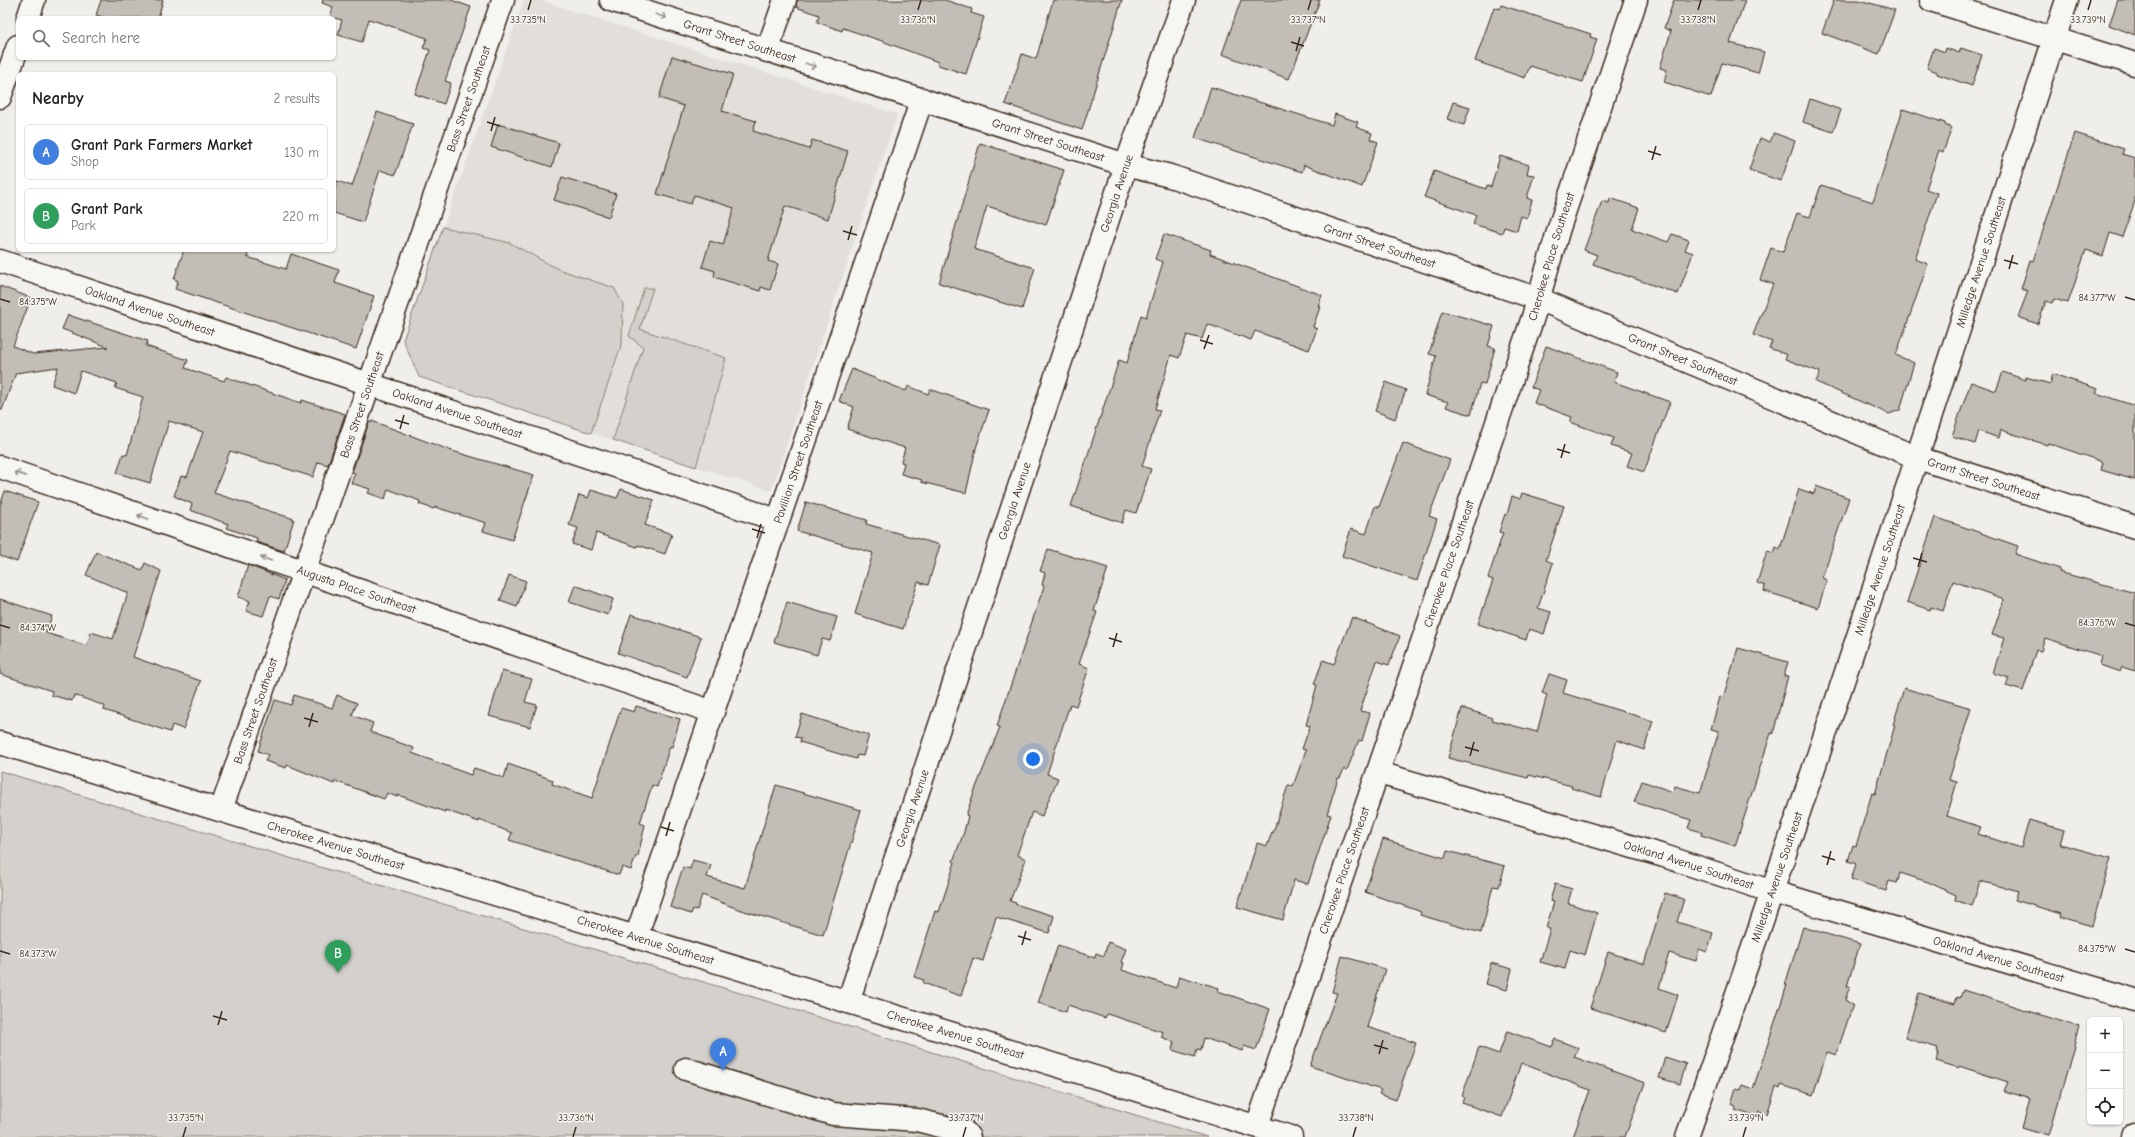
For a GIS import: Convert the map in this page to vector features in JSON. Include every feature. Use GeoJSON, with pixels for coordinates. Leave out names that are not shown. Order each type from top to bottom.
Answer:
{"type":"FeatureCollection","features":[{"type":"Feature","properties":{"kind":"street"},"geometry":{"type":"LineString","coordinates":[[29,16],[34,0]]}},
{"type":"Feature","properties":{"kind":"street","name":"Bass Street Southeast"},"geometry":{"type":"LineString","coordinates":[[220,810],[503,0]]}},
{"type":"Feature","properties":{"kind":"street","name":"Grant Street Southeast"},"geometry":{"type":"LineString","coordinates":[[611,0],[1126,165],[1170,176],[1539,299],[1918,458],[2135,527]]}},
{"type":"Feature","properties":{"kind":"street"},"geometry":{"type":"LineString","coordinates":[[767,51],[785,0]]}},
{"type":"Feature","properties":{"kind":"street","name":"Georgia Avenue"},"geometry":{"type":"LineString","coordinates":[[848,1002],[1126,165],[1184,0]]}},
{"type":"Feature","properties":{"kind":"street"},"geometry":{"type":"LineString","coordinates":[[1931,0],[2135,64]]}},
{"type":"Feature","properties":{"kind":"street","name":"Milledge Avenue Southeast"},"geometry":{"type":"LineString","coordinates":[[1687,1137],[1773,892],[1918,458],[2067,0]]}},
{"type":"Feature","properties":{"kind":"street","name":"Cherokee Place Southeast"},"geometry":{"type":"LineString","coordinates":[[1257,1126],[1379,773],[1539,299],[1559,228],[1630,2]]}},
{"type":"Feature","properties":{"kind":"street"},"geometry":{"type":"LineString","coordinates":[[0,97],[16,52]]}},
{"type":"Feature","properties":{"kind":"street","name":"Pavillion Street Southeast"},"geometry":{"type":"LineString","coordinates":[[636,937],[777,520],[922,99]]}},
{"type":"Feature","properties":{"kind":"street","name":"Oakland Avenue Southeast"},"geometry":{"type":"LineString","coordinates":[[0,261],[777,520]]}},
{"type":"Feature","properties":{"kind":"street","name":"Augusta Place Southeast"},"geometry":{"type":"LineString","coordinates":[[0,467],[713,712]]}},
{"type":"Feature","properties":{"kind":"street","name":"Cherokee Avenue Southeast"},"geometry":{"type":"LineString","coordinates":[[0,743],[1291,1137]]}},
{"type":"Feature","properties":{"kind":"street","name":"Oakland Avenue Southeast"},"geometry":{"type":"LineString","coordinates":[[1379,773],[1664,856],[1773,892],[2135,1000]]}},
{"type":"Feature","properties":{"kind":"street"},"geometry":{"type":"LineString","coordinates":[[686,1069],[833,1114],[917,1120],[965,1132],[970,1137]]}},
{"type":"Feature","properties":{"kind":"shaded area"},"geometry":{"type":"Polygon","coordinates":[[[524,0],[539,0],[897,114],[771,491],[419,377],[403,340],[524,0]]]}},
{"type":"Feature","properties":{"kind":"shaded area"},"geometry":{"type":"Polygon","coordinates":[[[443,227],[510,243],[558,269],[614,288],[623,304],[622,343],[591,433],[419,377],[403,340],[443,227]]]}},
{"type":"Feature","properties":{"kind":"shaded area"},"geometry":{"type":"Polygon","coordinates":[[[644,288],[653,288],[640,329],[726,358],[696,467],[613,440],[643,347],[629,336],[644,288]]]}},
{"type":"Feature","properties":{"kind":"shaded area"},"geometry":{"type":"Polygon","coordinates":[[[0,771],[740,993],[1207,1137],[0,1137],[0,771]]]}},
{"type":"Feature","properties":{"kind":"building"},"geometry":{"type":"Polygon","coordinates":[[[101,0],[163,0],[159,16],[96,15],[101,0]]]}},
{"type":"Feature","properties":{"kind":"building"},"geometry":{"type":"Polygon","coordinates":[[[323,0],[451,0],[471,7],[445,81],[451,83],[444,104],[415,94],[430,50],[423,48],[427,38],[369,19],[362,42],[338,35],[342,20],[336,18],[336,16],[330,16],[333,7],[322,3],[323,0]]]}},
{"type":"Feature","properties":{"kind":"building"},"geometry":{"type":"Polygon","coordinates":[[[797,0],[945,0],[972,9],[971,13],[984,17],[966,74],[938,65],[938,62],[882,41],[843,28],[842,31],[817,22],[819,15],[796,7],[797,0]]]}},
{"type":"Feature","properties":{"kind":"building"},"geometry":{"type":"Polygon","coordinates":[[[1053,0],[1122,0],[1082,130],[1005,104],[1022,54],[1036,59],[1053,0]]]}},
{"type":"Feature","properties":{"kind":"building"},"geometry":{"type":"Polygon","coordinates":[[[1241,0],[1320,0],[1289,79],[1222,54],[1241,0]]]}},
{"type":"Feature","properties":{"kind":"building"},"geometry":{"type":"Polygon","coordinates":[[[1674,0],[1745,0],[1730,43],[1764,52],[1758,73],[1722,63],[1711,97],[1664,82],[1667,70],[1660,68],[1671,31],[1664,28],[1674,0]]]}},
{"type":"Feature","properties":{"kind":"building"},"geometry":{"type":"Polygon","coordinates":[[[1834,0],[1859,0],[1895,10],[1879,54],[1822,33],[1834,0]]]}},
{"type":"Feature","properties":{"kind":"building"},"geometry":{"type":"Polygon","coordinates":[[[2118,0],[2135,0],[2135,35],[2109,25],[2118,0]]]}},
{"type":"Feature","properties":{"kind":"building"},"geometry":{"type":"Polygon","coordinates":[[[1501,5],[1591,34],[1590,37],[1597,39],[1583,82],[1530,66],[1525,78],[1475,61],[1494,7],[1500,9],[1501,5]]]}},
{"type":"Feature","properties":{"kind":"building"},"geometry":{"type":"Polygon","coordinates":[[[1934,48],[1945,52],[1946,48],[1959,53],[1961,48],[1982,55],[1972,86],[1937,74],[1937,72],[1927,68],[1934,48]]]}},
{"type":"Feature","properties":{"kind":"building"},"geometry":{"type":"Polygon","coordinates":[[[672,56],[733,74],[722,111],[756,121],[753,131],[809,149],[812,140],[848,151],[828,219],[785,206],[768,261],[778,264],[770,290],[761,287],[760,291],[714,277],[715,271],[702,267],[710,241],[723,245],[734,208],[694,195],[691,204],[657,194],[684,106],[659,98],[672,56]]]}},
{"type":"Feature","properties":{"kind":"building"},"geometry":{"type":"Polygon","coordinates":[[[1211,87],[1332,125],[1335,114],[1358,122],[1356,127],[1372,133],[1370,139],[1378,142],[1362,187],[1304,165],[1302,172],[1195,138],[1211,87]]]}},
{"type":"Feature","properties":{"kind":"building"},"geometry":{"type":"Polygon","coordinates":[[[1810,99],[1841,110],[1833,132],[1803,122],[1810,99]]]}},
{"type":"Feature","properties":{"kind":"building"},"geometry":{"type":"Polygon","coordinates":[[[1453,102],[1470,107],[1464,125],[1447,119],[1453,102]]]}},
{"type":"Feature","properties":{"kind":"building"},"geometry":{"type":"Polygon","coordinates":[[[1903,109],[1945,123],[1945,125],[1952,128],[1943,152],[1939,150],[1926,189],[1937,193],[1915,259],[1928,264],[1896,355],[1914,363],[1900,410],[1889,414],[1816,382],[1820,372],[1785,359],[1787,355],[1769,348],[1772,342],[1753,335],[1773,284],[1760,280],[1771,248],[1783,252],[1797,213],[1810,217],[1821,185],[1873,202],[1903,109]]]}},
{"type":"Feature","properties":{"kind":"building"},"geometry":{"type":"Polygon","coordinates":[[[377,112],[413,124],[395,175],[380,170],[363,222],[336,214],[337,181],[352,186],[377,112]]]}},
{"type":"Feature","properties":{"kind":"building"},"geometry":{"type":"Polygon","coordinates":[[[498,124],[559,143],[552,167],[491,147],[498,124]]]}},
{"type":"Feature","properties":{"kind":"building"},"geometry":{"type":"Polygon","coordinates":[[[1774,133],[1795,141],[1781,181],[1749,170],[1760,138],[1770,142],[1774,133]]]}},
{"type":"Feature","properties":{"kind":"building"},"geometry":{"type":"Polygon","coordinates":[[[2075,133],[2124,149],[2122,154],[2135,158],[2135,201],[2122,237],[2110,233],[2103,256],[2086,250],[2068,303],[2054,299],[2052,303],[2046,301],[2038,324],[2018,317],[2028,291],[2021,289],[2030,260],[2033,261],[2075,133]]]}},
{"type":"Feature","properties":{"kind":"building"},"geometry":{"type":"Polygon","coordinates":[[[980,143],[1064,170],[1046,225],[987,206],[974,249],[1035,268],[1022,309],[939,283],[980,143]]]}},
{"type":"Feature","properties":{"kind":"building"},"geometry":{"type":"Polygon","coordinates":[[[1500,156],[1529,165],[1527,174],[1534,175],[1527,198],[1532,200],[1527,218],[1521,216],[1517,231],[1504,227],[1502,233],[1473,224],[1476,215],[1424,197],[1434,171],[1486,189],[1487,185],[1491,187],[1500,156]]]}},
{"type":"Feature","properties":{"kind":"building"},"geometry":{"type":"Polygon","coordinates":[[[562,177],[616,194],[609,217],[554,200],[562,177]]]}},
{"type":"Feature","properties":{"kind":"building"},"geometry":{"type":"Polygon","coordinates":[[[1610,198],[1639,208],[1632,229],[1668,242],[1672,234],[1689,240],[1685,250],[1693,253],[1678,294],[1593,264],[1597,255],[1584,250],[1602,201],[1609,203],[1610,198]]]}},
{"type":"Feature","properties":{"kind":"building"},"geometry":{"type":"Polygon","coordinates":[[[1164,234],[1211,250],[1210,254],[1322,295],[1318,306],[1320,307],[1313,327],[1317,329],[1309,350],[1255,331],[1251,340],[1207,324],[1202,339],[1187,335],[1179,358],[1171,355],[1155,409],[1160,410],[1142,466],[1151,469],[1136,513],[1126,510],[1122,523],[1071,506],[1119,360],[1127,363],[1141,315],[1146,317],[1163,262],[1155,259],[1164,234]]]}},
{"type":"Feature","properties":{"kind":"building"},"geometry":{"type":"Polygon","coordinates":[[[183,252],[248,252],[247,257],[286,269],[291,254],[339,270],[335,283],[374,296],[356,349],[175,289],[178,281],[174,279],[183,252]]]}},
{"type":"Feature","properties":{"kind":"building"},"geometry":{"type":"Polygon","coordinates":[[[0,286],[31,298],[13,346],[33,354],[108,347],[62,329],[68,315],[148,341],[146,346],[188,360],[185,368],[224,381],[226,377],[301,403],[302,400],[345,414],[328,465],[318,462],[313,477],[230,451],[214,493],[294,519],[284,551],[256,542],[257,538],[226,528],[228,524],[190,510],[192,504],[174,496],[181,476],[187,477],[203,432],[169,421],[150,483],[117,473],[123,454],[127,455],[143,397],[115,388],[117,383],[81,371],[74,393],[52,385],[58,367],[16,373],[2,410],[0,410],[0,286]]]}},
{"type":"Feature","properties":{"kind":"building"},"geometry":{"type":"Polygon","coordinates":[[[1442,311],[1494,326],[1488,346],[1495,348],[1485,384],[1480,383],[1471,415],[1446,407],[1448,402],[1425,395],[1436,356],[1429,354],[1442,311]]]}},
{"type":"Feature","properties":{"kind":"building"},"geometry":{"type":"Polygon","coordinates":[[[1546,346],[1617,372],[1614,382],[1670,402],[1644,472],[1627,466],[1632,453],[1611,446],[1614,438],[1570,422],[1572,417],[1534,403],[1539,390],[1531,387],[1546,346]]]}},
{"type":"Feature","properties":{"kind":"building"},"geometry":{"type":"Polygon","coordinates":[[[852,369],[906,391],[908,386],[928,394],[930,389],[989,410],[976,448],[966,493],[921,482],[922,480],[901,474],[904,463],[901,462],[905,448],[847,429],[854,407],[839,401],[852,369]]]}},
{"type":"Feature","properties":{"kind":"building"},"geometry":{"type":"Polygon","coordinates":[[[2003,372],[2026,380],[2026,377],[2050,384],[2053,374],[2098,389],[2096,393],[2135,406],[2135,480],[2101,470],[2103,462],[2048,443],[2047,445],[2001,430],[1999,438],[1979,431],[1975,444],[1952,436],[1971,382],[1996,391],[2003,372]]]}},
{"type":"Feature","properties":{"kind":"building"},"geometry":{"type":"Polygon","coordinates":[[[1386,382],[1406,390],[1395,419],[1375,411],[1386,382]]]}},
{"type":"Feature","properties":{"kind":"building"},"geometry":{"type":"Polygon","coordinates":[[[372,421],[452,451],[534,475],[512,540],[483,531],[486,523],[435,507],[434,509],[419,504],[420,501],[388,489],[385,499],[368,493],[370,489],[351,483],[355,473],[352,472],[369,422],[371,423],[372,421]]]}},
{"type":"Feature","properties":{"kind":"building"},"geometry":{"type":"Polygon","coordinates":[[[1403,443],[1450,460],[1429,516],[1437,519],[1417,581],[1342,556],[1351,529],[1366,534],[1375,506],[1379,507],[1403,443]]]}},
{"type":"Feature","properties":{"kind":"building"},"geometry":{"type":"Polygon","coordinates":[[[1816,486],[1849,498],[1822,578],[1827,580],[1818,608],[1764,591],[1765,586],[1757,583],[1767,551],[1774,553],[1776,547],[1780,549],[1799,489],[1814,494],[1816,486]]]}},
{"type":"Feature","properties":{"kind":"building"},"geometry":{"type":"Polygon","coordinates":[[[621,489],[654,500],[645,525],[672,534],[665,554],[638,545],[637,547],[596,533],[591,550],[572,544],[578,528],[569,525],[579,495],[588,498],[591,490],[617,498],[621,489]]]}},
{"type":"Feature","properties":{"kind":"building"},"geometry":{"type":"Polygon","coordinates":[[[5,491],[38,502],[17,562],[0,556],[0,506],[5,491]]]}},
{"type":"Feature","properties":{"kind":"building"},"geometry":{"type":"Polygon","coordinates":[[[1522,493],[1564,506],[1546,560],[1553,563],[1538,608],[1551,612],[1544,634],[1529,629],[1526,640],[1478,624],[1493,580],[1488,578],[1503,533],[1499,532],[1505,514],[1507,515],[1512,496],[1520,499],[1522,493]]]}},
{"type":"Feature","properties":{"kind":"building"},"geometry":{"type":"Polygon","coordinates":[[[806,502],[867,520],[866,524],[940,545],[928,585],[918,582],[903,629],[855,614],[873,553],[797,531],[806,502]]]}},
{"type":"Feature","properties":{"kind":"building"},"geometry":{"type":"Polygon","coordinates":[[[1935,517],[2018,546],[2015,554],[2060,569],[2059,572],[2135,593],[2135,671],[2122,667],[2120,672],[2100,665],[2102,656],[2045,638],[2041,651],[2036,650],[2023,691],[2006,686],[2009,678],[1993,673],[2004,638],[1992,635],[2004,599],[1953,581],[1943,611],[1931,607],[1930,610],[1907,602],[1935,517]]]}},
{"type":"Feature","properties":{"kind":"building"},"geometry":{"type":"Polygon","coordinates":[[[1048,549],[1108,568],[1094,611],[1097,612],[1079,664],[1089,668],[1076,706],[1070,704],[1047,774],[1058,778],[1042,816],[1032,812],[1017,855],[1026,859],[1010,901],[1016,903],[1015,904],[1054,916],[1049,933],[996,917],[983,961],[973,958],[961,996],[923,983],[924,980],[914,977],[935,911],[939,912],[955,862],[953,861],[964,832],[968,816],[966,815],[1000,727],[997,726],[1044,586],[1042,585],[1045,573],[1040,571],[1048,549]]]}},
{"type":"Feature","properties":{"kind":"building"},"geometry":{"type":"Polygon","coordinates":[[[96,552],[142,570],[145,563],[161,571],[133,657],[201,681],[183,729],[172,725],[170,732],[104,710],[105,706],[74,695],[72,701],[51,695],[52,691],[0,674],[0,599],[52,616],[46,633],[87,646],[91,632],[113,639],[128,593],[86,575],[96,552]]]}},
{"type":"Feature","properties":{"kind":"building"},"geometry":{"type":"Polygon","coordinates":[[[248,565],[285,580],[279,599],[270,596],[263,616],[246,611],[250,601],[238,597],[248,565]]]}},
{"type":"Feature","properties":{"kind":"building"},"geometry":{"type":"Polygon","coordinates":[[[509,575],[526,581],[517,607],[500,601],[509,575]]]}},
{"type":"Feature","properties":{"kind":"building"},"geometry":{"type":"Polygon","coordinates":[[[575,585],[613,599],[608,615],[569,602],[575,585]]]}},
{"type":"Feature","properties":{"kind":"building"},"geometry":{"type":"Polygon","coordinates":[[[787,602],[837,617],[830,641],[822,639],[817,655],[774,642],[787,602]]]}},
{"type":"Feature","properties":{"kind":"building"},"geometry":{"type":"Polygon","coordinates":[[[631,614],[701,637],[687,677],[618,653],[631,614]]]}},
{"type":"Feature","properties":{"kind":"building"},"geometry":{"type":"Polygon","coordinates":[[[1352,617],[1400,636],[1389,665],[1377,661],[1360,711],[1370,713],[1362,741],[1359,740],[1347,770],[1344,769],[1340,778],[1338,778],[1327,814],[1331,815],[1308,884],[1294,880],[1283,920],[1237,907],[1257,843],[1267,846],[1272,832],[1273,833],[1288,785],[1293,786],[1306,750],[1302,749],[1310,726],[1306,725],[1317,685],[1314,684],[1323,660],[1334,664],[1352,617]]]}},
{"type":"Feature","properties":{"kind":"building"},"geometry":{"type":"Polygon","coordinates":[[[1738,648],[1788,662],[1784,676],[1788,676],[1773,734],[1771,733],[1735,846],[1701,835],[1702,832],[1688,828],[1691,820],[1634,802],[1642,781],[1673,792],[1675,786],[1700,793],[1719,731],[1711,729],[1720,697],[1723,698],[1738,648]]]}},
{"type":"Feature","properties":{"kind":"building"},"geometry":{"type":"Polygon","coordinates":[[[502,671],[532,679],[525,702],[537,705],[530,727],[489,716],[502,671]]]}},
{"type":"Feature","properties":{"kind":"building"},"geometry":{"type":"Polygon","coordinates":[[[1549,674],[1567,680],[1563,693],[1653,721],[1644,750],[1617,740],[1601,797],[1571,788],[1572,786],[1529,775],[1528,778],[1448,758],[1462,708],[1492,718],[1492,720],[1537,732],[1547,695],[1542,693],[1549,674]]]}},
{"type":"Feature","properties":{"kind":"building"},"geometry":{"type":"Polygon","coordinates":[[[1904,688],[1971,708],[1949,780],[1957,782],[1947,816],[1981,827],[1978,834],[2021,848],[2029,820],[2064,830],[2060,844],[2111,858],[2092,926],[2060,917],[2061,914],[2015,900],[2018,891],[1980,881],[1972,906],[1955,900],[1956,895],[1928,882],[1900,873],[1897,883],[1889,881],[1886,891],[1851,879],[1856,864],[1848,861],[1853,845],[1856,846],[1872,793],[1875,794],[1904,688]]]}},
{"type":"Feature","properties":{"kind":"building"},"geometry":{"type":"Polygon","coordinates":[[[294,695],[332,708],[337,695],[357,703],[352,715],[373,723],[370,732],[414,748],[412,753],[471,775],[474,768],[504,778],[508,764],[553,780],[552,784],[592,798],[621,708],[634,712],[636,706],[680,719],[672,747],[670,746],[657,787],[652,785],[640,823],[645,825],[638,856],[636,856],[631,870],[622,867],[619,875],[509,840],[512,833],[479,820],[479,822],[445,810],[445,812],[398,795],[397,797],[387,793],[384,799],[335,781],[334,784],[287,765],[286,768],[265,761],[268,755],[258,751],[275,700],[291,705],[294,695]]]}},
{"type":"Feature","properties":{"kind":"building"},"geometry":{"type":"Polygon","coordinates":[[[802,714],[869,735],[863,756],[857,755],[856,759],[800,742],[801,738],[795,737],[802,714]]]}},
{"type":"Feature","properties":{"kind":"building"},"geometry":{"type":"Polygon","coordinates":[[[776,785],[861,810],[823,935],[738,909],[702,895],[697,910],[693,909],[691,914],[670,907],[683,867],[690,869],[693,860],[711,865],[707,877],[745,888],[776,785]]]}},
{"type":"Feature","properties":{"kind":"building"},"geometry":{"type":"Polygon","coordinates":[[[1383,839],[1445,858],[1447,851],[1505,866],[1499,887],[1493,886],[1481,933],[1420,915],[1421,912],[1365,892],[1383,839]]]}},
{"type":"Feature","properties":{"kind":"building"},"geometry":{"type":"Polygon","coordinates":[[[1555,884],[1572,889],[1568,903],[1597,913],[1585,955],[1570,950],[1565,969],[1540,962],[1550,929],[1546,928],[1554,902],[1550,901],[1555,884]]]}},
{"type":"Feature","properties":{"kind":"building"},"geometry":{"type":"Polygon","coordinates":[[[1665,893],[1684,899],[1677,922],[1713,933],[1707,952],[1699,949],[1696,961],[1669,953],[1659,988],[1678,995],[1666,1033],[1590,1008],[1608,952],[1644,964],[1665,893]]]}},
{"type":"Feature","properties":{"kind":"building"},"geometry":{"type":"Polygon","coordinates":[[[1803,927],[1860,944],[1847,986],[1850,986],[1845,1000],[1853,1005],[1836,1055],[1827,1052],[1813,1095],[1781,1085],[1780,1089],[1776,1087],[1767,1114],[1759,1111],[1757,1116],[1735,1110],[1736,1106],[1731,1104],[1736,1088],[1741,1090],[1742,1085],[1753,1089],[1787,985],[1785,985],[1803,927]]]}},
{"type":"Feature","properties":{"kind":"building"},"geometry":{"type":"Polygon","coordinates":[[[1108,942],[1126,949],[1121,962],[1124,963],[1122,970],[1176,988],[1179,976],[1219,988],[1218,991],[1270,1009],[1256,1050],[1244,1046],[1242,1051],[1204,1038],[1201,1050],[1197,1049],[1195,1057],[1172,1050],[1174,1042],[1161,1037],[1163,1032],[1107,1014],[1105,1018],[1068,1005],[1066,1012],[1038,1003],[1058,945],[1095,958],[1096,953],[1104,956],[1108,942]]]}},
{"type":"Feature","properties":{"kind":"building"},"geometry":{"type":"Polygon","coordinates":[[[1342,956],[1385,969],[1367,1027],[1416,1043],[1396,1100],[1379,1094],[1381,1090],[1310,1066],[1337,993],[1332,992],[1342,956]]]}},
{"type":"Feature","properties":{"kind":"building"},"geometry":{"type":"Polygon","coordinates":[[[1491,963],[1512,969],[1507,990],[1485,984],[1491,963]]]}},
{"type":"Feature","properties":{"kind":"building"},"geometry":{"type":"Polygon","coordinates":[[[1963,990],[2079,1027],[2049,1136],[2022,1128],[2030,1099],[2004,1091],[2008,1082],[1959,1066],[1959,1068],[1936,1061],[1939,1052],[1937,1051],[1938,1048],[1905,1038],[1919,993],[1955,1004],[1957,997],[1960,998],[1963,990]]]}},
{"type":"Feature","properties":{"kind":"building"},"geometry":{"type":"Polygon","coordinates":[[[1507,1031],[1552,1047],[1555,1039],[1578,1048],[1574,1057],[1645,1083],[1625,1137],[1573,1137],[1590,1090],[1521,1063],[1502,1117],[1462,1103],[1464,1097],[1462,1096],[1479,1047],[1499,1054],[1507,1031]]]}},
{"type":"Feature","properties":{"kind":"building"},"geometry":{"type":"Polygon","coordinates":[[[1665,1057],[1686,1064],[1680,1084],[1659,1078],[1665,1057]]]}},
{"type":"Feature","properties":{"kind":"place","name":"Grant Park"},"geometry":{"type":"Point","coordinates":[338,973]}},
{"type":"Feature","properties":{"kind":"place","name":"Grant Park Farmers Market"},"geometry":{"type":"Point","coordinates":[723,1071]}}]}
